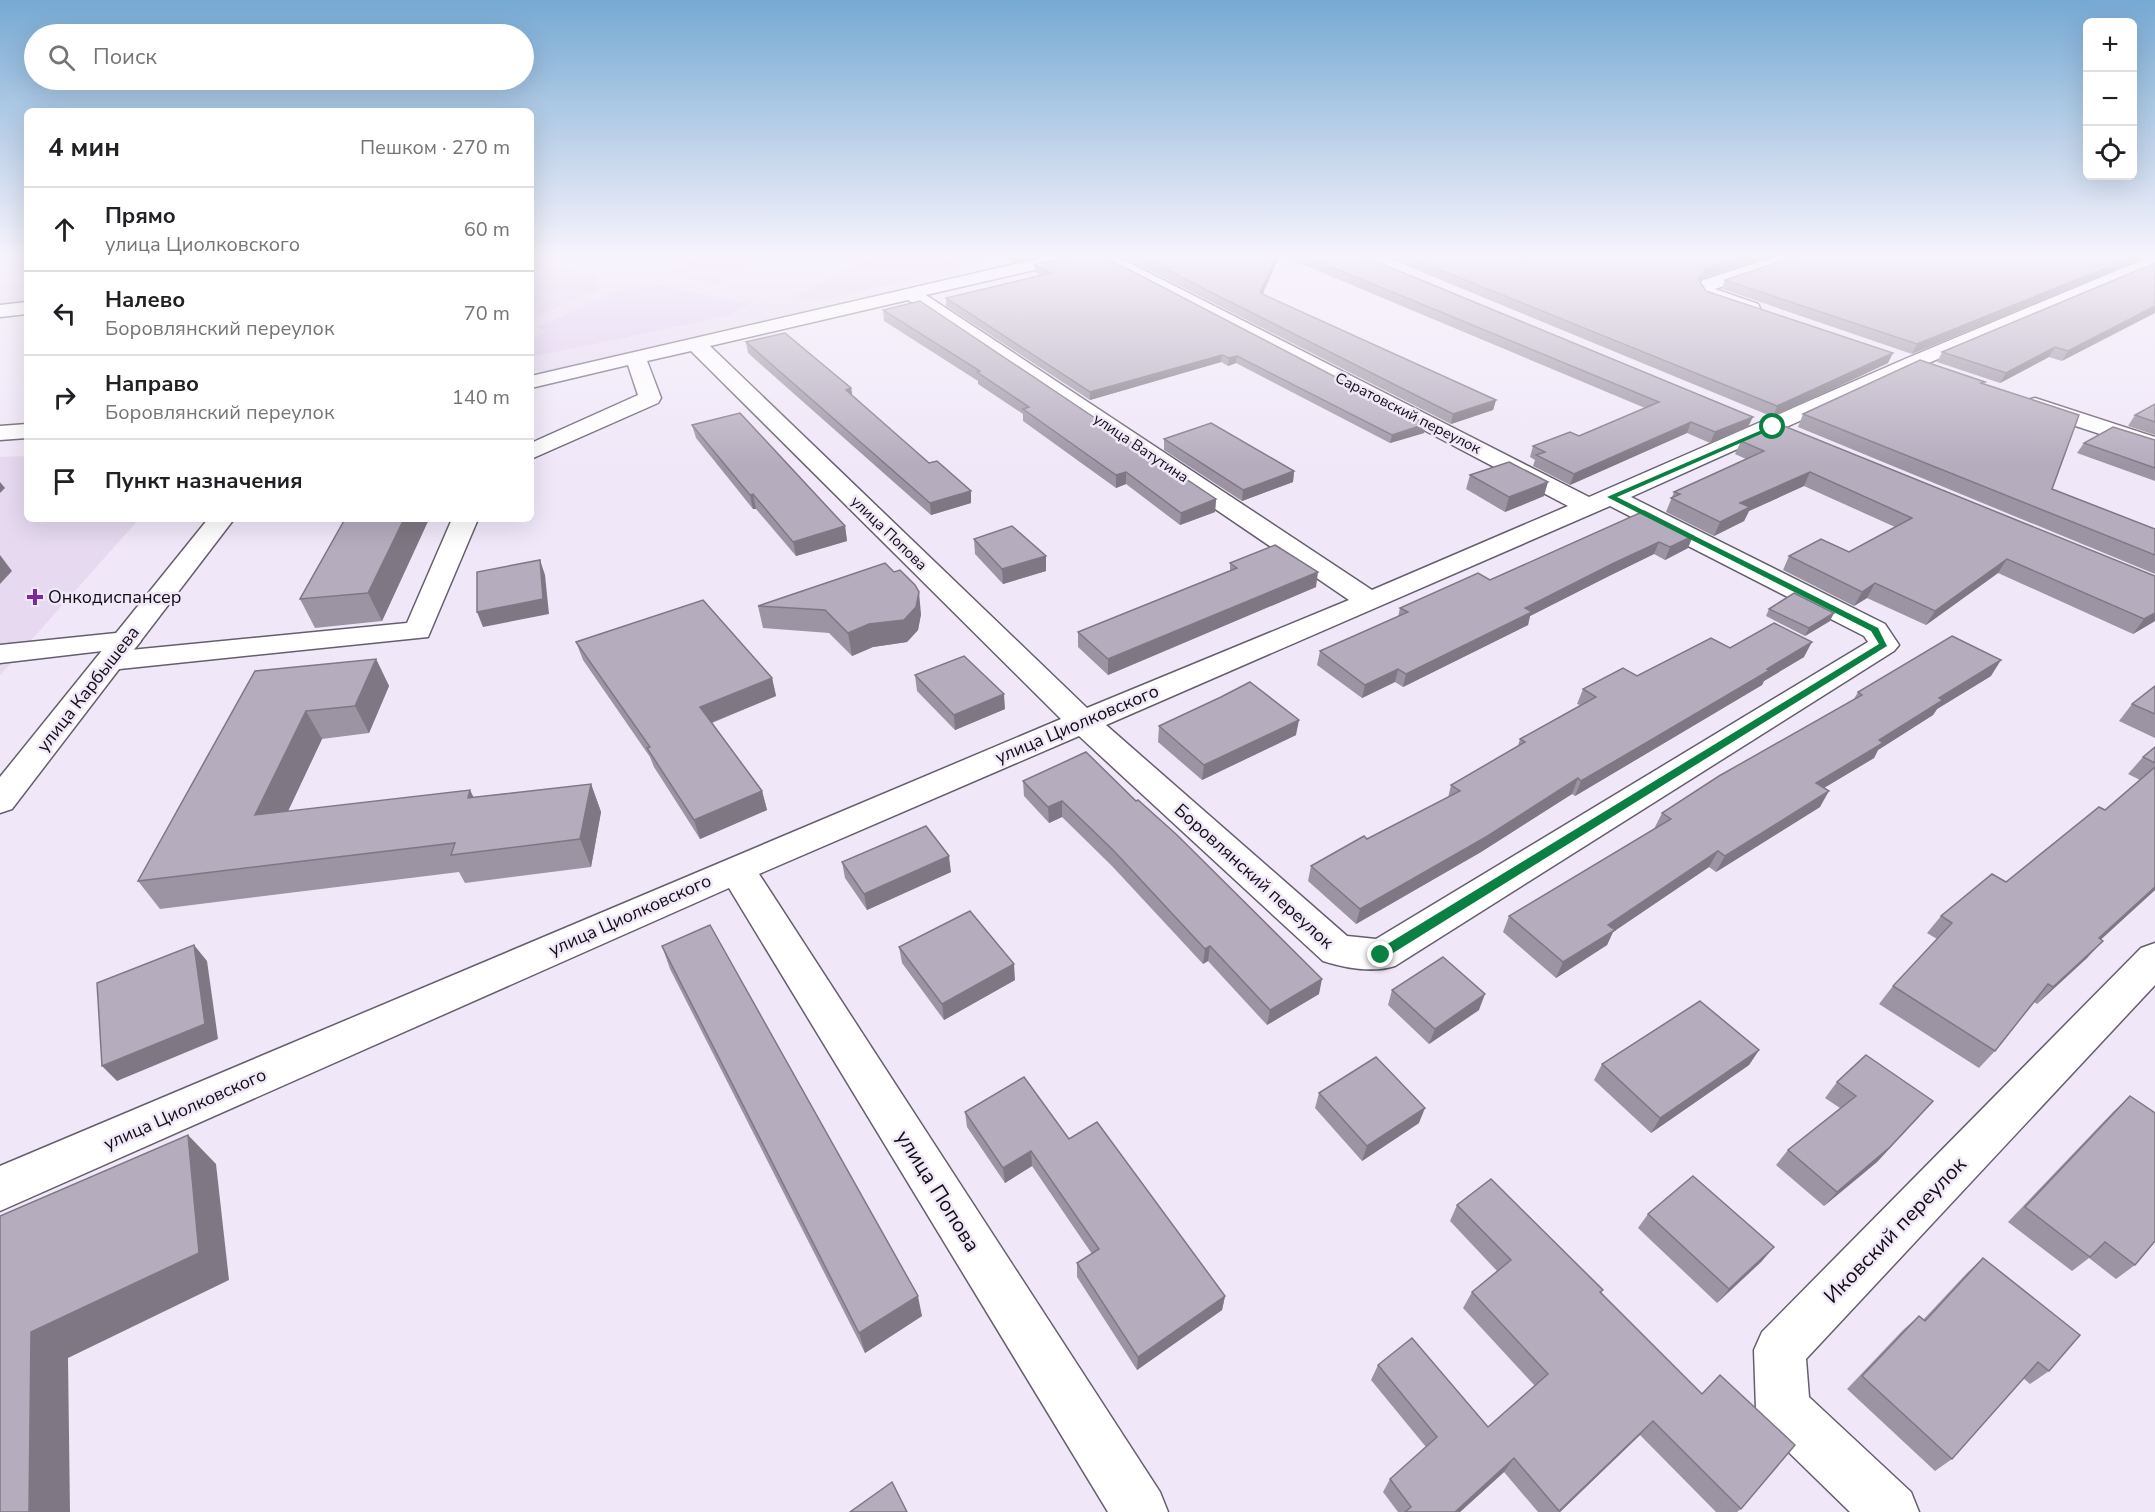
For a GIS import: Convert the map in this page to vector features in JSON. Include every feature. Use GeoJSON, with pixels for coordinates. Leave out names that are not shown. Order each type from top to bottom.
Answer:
{"type":"FeatureCollection","features":[{"type":"Feature","properties":{"kind":"street"},"geometry":{"type":"LineString","coordinates":[[534,381],[783,325]]}},
{"type":"Feature","properties":{"kind":"street","name":"улица Ватутина"},"geometry":{"type":"LineString","coordinates":[[958,325],[1370,601]]}},
{"type":"Feature","properties":{"kind":"street","name":"Саратовский переулок"},"geometry":{"type":"LineString","coordinates":[[1242,325],[1600,502]]}},
{"type":"Feature","properties":{"kind":"street","name":"улица Циолковского"},"geometry":{"type":"LineString","coordinates":[[0,1190],[736,869],[1082,721],[1600,502],[1784,432],[1901,360],[1987,325]]}},
{"type":"Feature","properties":{"kind":"street","name":"улица Попова"},"geometry":{"type":"LineString","coordinates":[[697,345],[1082,721]]}},
{"type":"Feature","properties":{"kind":"street"},"geometry":{"type":"LineString","coordinates":[[534,451],[650,398],[636,358]]}},
{"type":"Feature","properties":{"kind":"street"},"geometry":{"type":"LineString","coordinates":[[1901,360],[1946,375]]}},
{"type":"Feature","properties":{"kind":"street"},"geometry":{"type":"LineString","coordinates":[[2012,397],[2155,445]]}},
{"type":"Feature","properties":{"kind":"street"},"geometry":{"type":"LineString","coordinates":[[1741,413],[1784,432]]}},
{"type":"Feature","properties":{"kind":"street"},"geometry":{"type":"LineString","coordinates":[[0,433],[24,431]]}},
{"type":"Feature","properties":{"kind":"street","name":"Боровлянский переулок"},"geometry":{"type":"LineString","coordinates":[[1082,721],[1337,950],[1381,955],[1884,645],[1875,630],[1600,502]]}},
{"type":"Feature","properties":{"kind":"street","name":"улица Карбышева"},"geometry":{"type":"LineString","coordinates":[[0,801],[219,522]]}},
{"type":"Feature","properties":{"kind":"street"},"geometry":{"type":"LineString","coordinates":[[0,654],[118,651],[418,631],[464,522]]}},
{"type":"Feature","properties":{"kind":"street","name":"улица Попова"},"geometry":{"type":"LineString","coordinates":[[736,869],[1140,1512]]}},
{"type":"Feature","properties":{"kind":"street","name":"Иковский переулок"},"geometry":{"type":"LineString","coordinates":[[1891,1512],[1783,1409],[1780,1350],[2155,959]]}},
{"type":"Feature","properties":{"kind":"shaded area"},"geometry":{"type":"Polygon","coordinates":[[[534,325],[746,325],[543,372],[534,370],[534,325]]]}},
{"type":"Feature","properties":{"kind":"shaded area"},"geometry":{"type":"Polygon","coordinates":[[[544,325],[687,325],[534,356],[534,338],[548,331],[537,328],[544,325]]]}},
{"type":"Feature","properties":{"kind":"shaded area","name":"Онкодиспансер"},"geometry":{"type":"Polygon","coordinates":[[[24,456],[24,522],[136,522],[0,675],[0,457],[24,456]]]}},
{"type":"Feature","properties":{"kind":"building"},"geometry":{"type":"Polygon","coordinates":[[[906,325],[955,325],[1216,499],[1181,513],[1126,472],[1116,475],[1023,409],[1029,407],[977,372],[980,371],[906,325]]]}},
{"type":"Feature","properties":{"kind":"building"},"geometry":{"type":"Polygon","coordinates":[[[987,325],[1235,325],[1426,424],[1392,435],[1237,356],[1229,358],[1222,355],[1090,392],[987,325]]]}},
{"type":"Feature","properties":{"kind":"building"},"geometry":{"type":"Polygon","coordinates":[[[1275,325],[1330,325],[1496,400],[1453,414],[1275,325]]]}},
{"type":"Feature","properties":{"kind":"building"},"geometry":{"type":"Polygon","coordinates":[[[1471,325],[1529,325],[1753,417],[1715,432],[1691,422],[1574,474],[1536,455],[1545,452],[1533,446],[1570,432],[1579,436],[1659,402],[1471,325]]]}},
{"type":"Feature","properties":{"kind":"building"},"geometry":{"type":"Polygon","coordinates":[[[1576,325],[1807,325],[1893,353],[1777,406],[1576,325]]]}},
{"type":"Feature","properties":{"kind":"building"},"geometry":{"type":"Polygon","coordinates":[[[1859,325],[1965,325],[1917,344],[1859,325]]]}},
{"type":"Feature","properties":{"kind":"building"},"geometry":{"type":"Polygon","coordinates":[[[2008,325],[2119,325],[2068,351],[2055,347],[2006,373],[1942,352],[2008,325]]]}},
{"type":"Feature","properties":{"kind":"building"},"geometry":{"type":"Polygon","coordinates":[[[785,333],[851,388],[846,390],[929,463],[937,461],[971,491],[930,503],[746,342],[785,333]]]}},
{"type":"Feature","properties":{"kind":"building"},"geometry":{"type":"Polygon","coordinates":[[[1920,360],[2079,415],[2052,489],[2155,529],[2155,555],[1803,414],[1920,360]]]}},
{"type":"Feature","properties":{"kind":"building"},"geometry":{"type":"Polygon","coordinates":[[[2155,404],[2155,422],[2135,415],[2155,404]]]}},
{"type":"Feature","properties":{"kind":"building"},"geometry":{"type":"Polygon","coordinates":[[[740,413],[845,526],[793,542],[753,494],[750,495],[692,425],[740,413]]]}},
{"type":"Feature","properties":{"kind":"building"},"geometry":{"type":"Polygon","coordinates":[[[1211,423],[1294,471],[1243,490],[1164,439],[1211,423]]]}},
{"type":"Feature","properties":{"kind":"building"},"geometry":{"type":"Polygon","coordinates":[[[1779,424],[2155,576],[2155,613],[2144,619],[2007,559],[1935,611],[1875,583],[1862,592],[1789,556],[1821,539],[1849,552],[1912,518],[1810,472],[1740,503],[1750,507],[1720,522],[1671,498],[1680,494],[1674,492],[1764,451],[1741,441],[1779,424]]]}},
{"type":"Feature","properties":{"kind":"building"},"geometry":{"type":"Polygon","coordinates":[[[2113,427],[2155,440],[2155,468],[2084,443],[2113,427]]]}},
{"type":"Feature","properties":{"kind":"building"},"geometry":{"type":"Polygon","coordinates":[[[1509,462],[1548,482],[1509,497],[1470,475],[1509,462]]]}},
{"type":"Feature","properties":{"kind":"building"},"geometry":{"type":"Polygon","coordinates":[[[1644,511],[1693,536],[1670,547],[1659,542],[1612,564],[1525,608],[1532,612],[1406,674],[1398,669],[1365,685],[1320,651],[1408,612],[1400,608],[1478,573],[1490,580],[1644,511]]]}},
{"type":"Feature","properties":{"kind":"building"},"geometry":{"type":"Polygon","coordinates":[[[343,522],[403,522],[368,593],[300,599],[343,522]]]}},
{"type":"Feature","properties":{"kind":"building"},"geometry":{"type":"Polygon","coordinates":[[[1012,526],[1046,556],[1002,569],[974,539],[1012,526]]]}},
{"type":"Feature","properties":{"kind":"building"},"geometry":{"type":"Polygon","coordinates":[[[1275,545],[1318,572],[1108,659],[1078,632],[1237,568],[1230,563],[1275,545]]]}},
{"type":"Feature","properties":{"kind":"building"},"geometry":{"type":"Polygon","coordinates":[[[540,560],[543,599],[477,612],[477,572],[540,560]]]}},
{"type":"Feature","properties":{"kind":"building"},"geometry":{"type":"Polygon","coordinates":[[[885,563],[894,572],[900,570],[919,592],[916,607],[904,620],[869,624],[848,633],[825,610],[758,606],[885,563]]]}},
{"type":"Feature","properties":{"kind":"building"},"geometry":{"type":"Polygon","coordinates":[[[1794,593],[1834,613],[1809,628],[1769,609],[1794,593]]]}},
{"type":"Feature","properties":{"kind":"building"},"geometry":{"type":"Polygon","coordinates":[[[703,600],[772,678],[700,707],[762,791],[694,820],[647,748],[650,747],[576,642],[703,600]]]}},
{"type":"Feature","properties":{"kind":"building"},"geometry":{"type":"Polygon","coordinates":[[[1774,623],[1812,642],[1767,669],[1770,670],[1581,781],[1578,778],[1486,837],[1360,909],[1311,866],[1364,836],[1367,839],[1460,791],[1451,785],[1525,742],[1520,739],[1596,697],[1583,689],[1623,668],[1637,676],[1711,638],[1730,648],[1774,623]]]}},
{"type":"Feature","properties":{"kind":"building"},"geometry":{"type":"Polygon","coordinates":[[[1952,636],[2001,660],[1939,698],[1943,700],[1879,740],[1883,743],[1816,783],[1829,791],[1725,856],[1718,851],[1608,925],[1615,930],[1563,962],[1509,916],[1671,819],[1662,813],[1719,776],[1862,695],[1858,692],[1952,636]]]}},
{"type":"Feature","properties":{"kind":"building"},"geometry":{"type":"Polygon","coordinates":[[[964,656],[1004,694],[954,715],[915,675],[964,656]]]}},
{"type":"Feature","properties":{"kind":"building"},"geometry":{"type":"Polygon","coordinates":[[[376,659],[355,706],[306,711],[255,815],[470,790],[468,798],[591,784],[580,839],[451,855],[455,843],[138,881],[255,671],[376,659]]]}},
{"type":"Feature","properties":{"kind":"building"},"geometry":{"type":"Polygon","coordinates":[[[1250,682],[1299,720],[1204,765],[1159,726],[1221,697],[1250,682]]]}},
{"type":"Feature","properties":{"kind":"building"},"geometry":{"type":"Polygon","coordinates":[[[2155,686],[2155,714],[2132,704],[2155,686]]]}},
{"type":"Feature","properties":{"kind":"building"},"geometry":{"type":"Polygon","coordinates":[[[2155,747],[2155,763],[2143,757],[2155,747]]]}},
{"type":"Feature","properties":{"kind":"building"},"geometry":{"type":"Polygon","coordinates":[[[1086,752],[1136,801],[1138,800],[1177,835],[1322,979],[1270,1010],[1210,946],[1205,949],[1113,850],[1062,801],[1048,807],[1023,781],[1086,752]]]}},
{"type":"Feature","properties":{"kind":"building"},"geometry":{"type":"Polygon","coordinates":[[[2155,767],[2155,887],[2099,938],[2103,941],[2053,987],[2048,984],[1995,1051],[1893,986],[1952,923],[1941,916],[1992,874],[2006,882],[2099,807],[2105,810],[2155,767]]]}},
{"type":"Feature","properties":{"kind":"building"},"geometry":{"type":"Polygon","coordinates":[[[926,826],[949,856],[864,894],[842,862],[926,826]]]}},
{"type":"Feature","properties":{"kind":"building"},"geometry":{"type":"Polygon","coordinates":[[[970,911],[1014,964],[942,1004],[899,947],[970,911]]]}},
{"type":"Feature","properties":{"kind":"building"},"geometry":{"type":"Polygon","coordinates":[[[710,925],[918,1296],[859,1333],[662,946],[710,925]]]}},
{"type":"Feature","properties":{"kind":"building"},"geometry":{"type":"Polygon","coordinates":[[[194,945],[205,1024],[102,1066],[97,983],[194,945]]]}},
{"type":"Feature","properties":{"kind":"building"},"geometry":{"type":"Polygon","coordinates":[[[1443,957],[1485,994],[1435,1029],[1392,990],[1443,957]]]}},
{"type":"Feature","properties":{"kind":"building"},"geometry":{"type":"Polygon","coordinates":[[[1700,1001],[1759,1050],[1660,1118],[1602,1064],[1700,1001]]]}},
{"type":"Feature","properties":{"kind":"building"},"geometry":{"type":"Polygon","coordinates":[[[1866,1055],[1933,1101],[1890,1147],[1837,1192],[1788,1150],[1856,1096],[1837,1082],[1866,1055]]]}},
{"type":"Feature","properties":{"kind":"building"},"geometry":{"type":"Polygon","coordinates":[[[1376,1057],[1425,1108],[1367,1146],[1319,1093],[1376,1057]]]}},
{"type":"Feature","properties":{"kind":"building"},"geometry":{"type":"Polygon","coordinates":[[[1024,1077],[1069,1139],[1097,1122],[1225,1296],[1138,1357],[1077,1263],[1099,1249],[1031,1151],[1003,1168],[965,1112],[1024,1077]]]}},
{"type":"Feature","properties":{"kind":"building"},"geometry":{"type":"Polygon","coordinates":[[[2130,1096],[2155,1113],[2155,1241],[2135,1265],[2105,1242],[2090,1257],[2025,1207],[2130,1096]]]}},
{"type":"Feature","properties":{"kind":"building"},"geometry":{"type":"Polygon","coordinates":[[[188,1135],[199,1253],[31,1332],[29,1512],[0,1512],[0,1216],[188,1135]]]}},
{"type":"Feature","properties":{"kind":"building"},"geometry":{"type":"Polygon","coordinates":[[[1693,1176],[1774,1247],[1729,1289],[1648,1214],[1693,1176]]]}},
{"type":"Feature","properties":{"kind":"building"},"geometry":{"type":"Polygon","coordinates":[[[1491,1179],[1603,1290],[1600,1292],[1702,1394],[1720,1375],[1795,1445],[1741,1509],[1653,1421],[1559,1511],[1514,1458],[1455,1512],[1405,1512],[1411,1507],[1390,1479],[1437,1437],[1378,1365],[1412,1338],[1488,1427],[1548,1374],[1472,1292],[1511,1260],[1457,1205],[1491,1179]]]}},
{"type":"Feature","properties":{"kind":"building"},"geometry":{"type":"Polygon","coordinates":[[[1983,1258],[2080,1335],[2049,1371],[2038,1362],[1952,1459],[1862,1376],[1919,1316],[1925,1321],[1983,1258]]]}},
{"type":"Feature","properties":{"kind":"building"},"geometry":{"type":"Polygon","coordinates":[[[892,1482],[907,1512],[850,1512],[892,1482]]]}},
{"type":"Feature","properties":{"kind":"place","name":"Онкодиспансер"},"geometry":{"type":"Point","coordinates":[35,597]}},
{"type":"Feature","properties":{"kind":"route"},"geometry":{"type":"LineString","coordinates":[[1381,955],[1884,645],[1875,630],[1611,497],[1773,427]]}}]}
